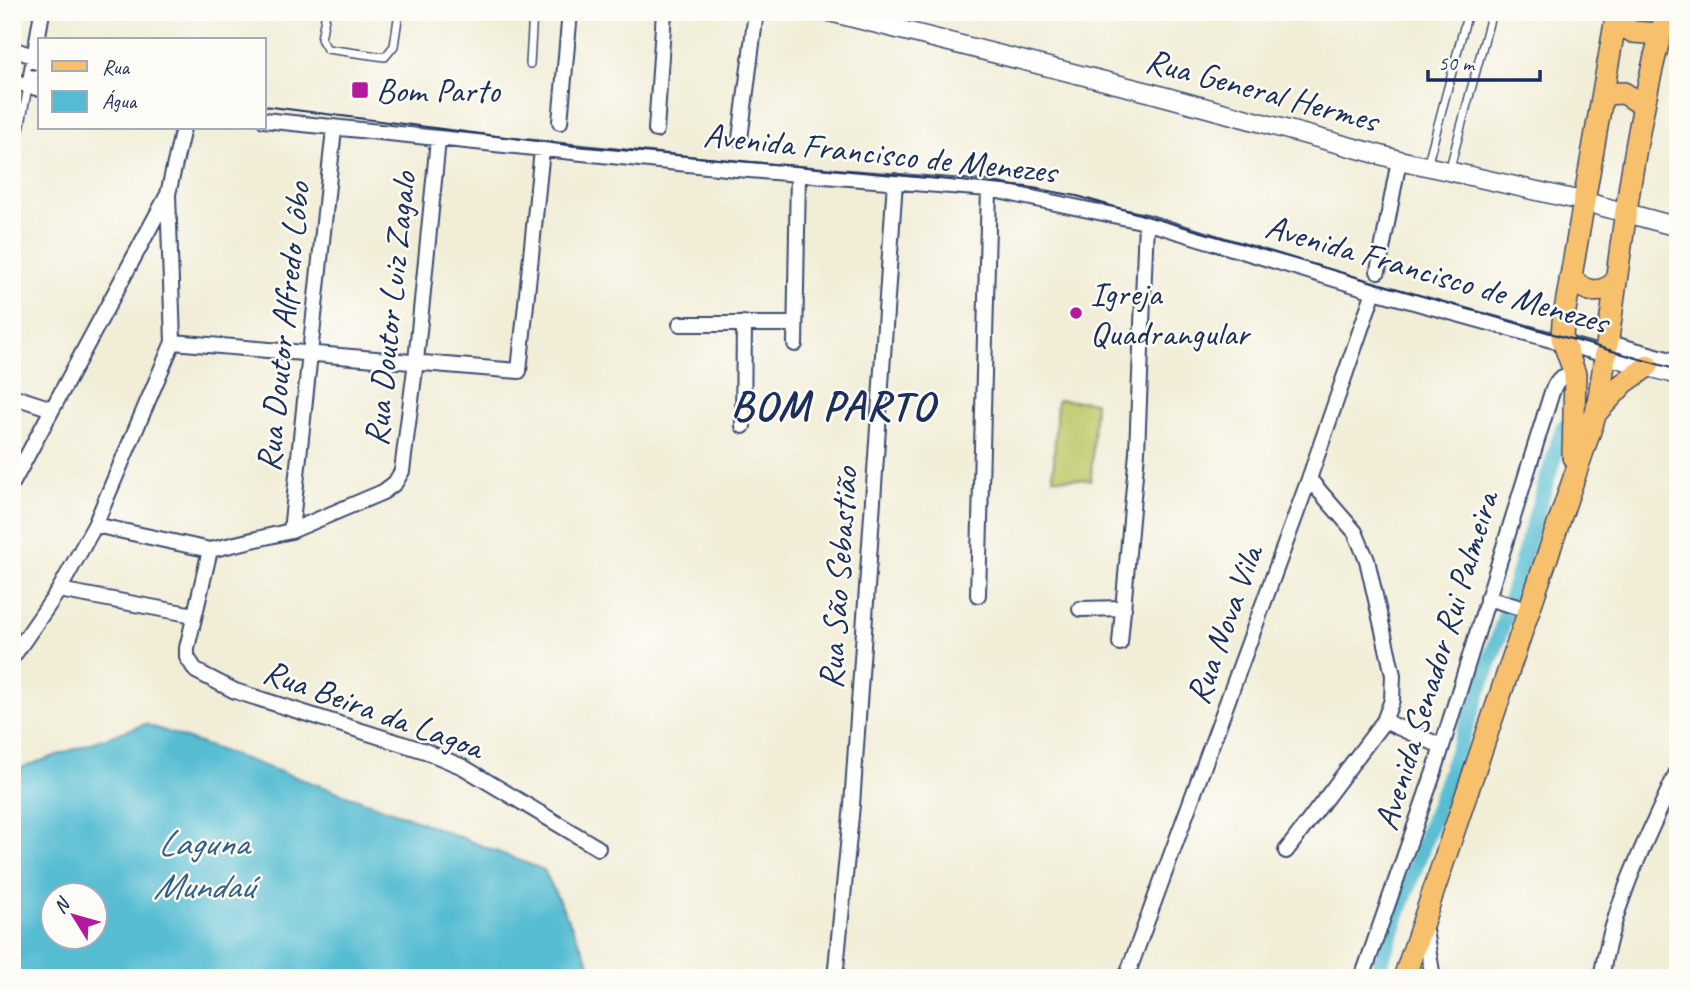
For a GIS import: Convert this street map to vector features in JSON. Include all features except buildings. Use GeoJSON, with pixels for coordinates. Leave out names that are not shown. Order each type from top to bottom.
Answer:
{"type":"FeatureCollection","features":[{"type":"Feature","properties":{"kind":"main road"},"geometry":{"type":"LineString","coordinates":[[1404,978],[1424,923],[1523,609],[1571,487],[1596,413],[1624,212],[1644,106],[1667,12]]}},
{"type":"Feature","properties":{"kind":"main road"},"geometry":{"type":"LineString","coordinates":[[1616,17],[1633,32],[1661,34]]}},
{"type":"Feature","properties":{"kind":"main road"},"geometry":{"type":"LineString","coordinates":[[1571,487],[1575,374],[1563,342],[1563,322],[1616,17]]}},
{"type":"Feature","properties":{"kind":"main road"},"geometry":{"type":"LineString","coordinates":[[1603,94],[1624,93],[1644,106]]}},
{"type":"Feature","properties":{"kind":"main road"},"geometry":{"type":"LineString","coordinates":[[1570,278],[1588,291],[1606,289],[1613,284]]}},
{"type":"Feature","properties":{"kind":"main road"},"geometry":{"type":"LineString","coordinates":[[1596,413],[1624,383],[1648,366]]}},
{"type":"Feature","properties":{"kind":"street"},"geometry":{"type":"LineString","coordinates":[[12,82],[34,88],[33,56],[42,12]]}},
{"type":"Feature","properties":{"kind":"street"},"geometry":{"type":"LineString","coordinates":[[560,122],[570,12]]}},
{"type":"Feature","properties":{"kind":"street"},"geometry":{"type":"LineString","coordinates":[[656,130],[664,12]]}},
{"type":"Feature","properties":{"kind":"street"},"geometry":{"type":"LineString","coordinates":[[740,139],[756,12]]}},
{"type":"Feature","properties":{"kind":"street","name":"Rua General Hermes"},"geometry":{"type":"LineString","coordinates":[[830,12],[1148,92],[1399,160],[1582,201],[1678,227]]}},
{"type":"Feature","properties":{"kind":"street"},"geometry":{"type":"LineString","coordinates":[[12,50],[33,56]]}},
{"type":"Feature","properties":{"kind":"street","name":"Avenida Francisco de Menezes"},"geometry":{"type":"LineString","coordinates":[[266,120],[438,140],[989,190],[1146,222],[1374,291],[1563,342],[1606,349],[1678,375]]}},
{"type":"Feature","properties":{"kind":"street","name":"Rua Doutor Alfredo Lôbo"},"geometry":{"type":"LineString","coordinates":[[291,531],[334,129]]}},
{"type":"Feature","properties":{"kind":"street"},"geometry":{"type":"LineString","coordinates":[[12,658],[59,590],[95,525],[173,342],[168,194],[183,130]]}},
{"type":"Feature","properties":{"kind":"street","name":"Rua Doutor Luiz Zagalo"},"geometry":{"type":"LineString","coordinates":[[291,531],[383,492],[395,483],[402,471],[438,140]]}},
{"type":"Feature","properties":{"kind":"street"},"geometry":{"type":"LineString","coordinates":[[173,342],[310,351],[519,371],[542,150]]}},
{"type":"Feature","properties":{"kind":"street"},"geometry":{"type":"LineString","coordinates":[[1378,271],[1399,160]]}},
{"type":"Feature","properties":{"kind":"street"},"geometry":{"type":"LineString","coordinates":[[795,344],[798,174]]}},
{"type":"Feature","properties":{"kind":"street","name":"Rua São Sebastião"},"geometry":{"type":"LineString","coordinates":[[835,978],[852,805],[895,181]]}},
{"type":"Feature","properties":{"kind":"street"},"geometry":{"type":"LineString","coordinates":[[978,595],[989,190]]}},
{"type":"Feature","properties":{"kind":"street"},"geometry":{"type":"LineString","coordinates":[[12,484],[168,194]]}},
{"type":"Feature","properties":{"kind":"street"},"geometry":{"type":"LineString","coordinates":[[1120,643],[1137,452],[1146,222]]}},
{"type":"Feature","properties":{"kind":"street","name":"Rua Nova Vila"},"geometry":{"type":"LineString","coordinates":[[1126,978],[1309,479],[1374,291]]}},
{"type":"Feature","properties":{"kind":"street"},"geometry":{"type":"LineString","coordinates":[[743,426],[744,323]]}},
{"type":"Feature","properties":{"kind":"street"},"geometry":{"type":"LineString","coordinates":[[680,324],[794,324]]}},
{"type":"Feature","properties":{"kind":"street"},"geometry":{"type":"LineString","coordinates":[[1606,349],[1678,362]]}},
{"type":"Feature","properties":{"kind":"street","name":"Avenida Senador Rui Palmeira"},"geometry":{"type":"LineString","coordinates":[[1362,978],[1395,890],[1492,600],[1556,381],[1562,375],[1575,374]]}},
{"type":"Feature","properties":{"kind":"street"},"geometry":{"type":"LineString","coordinates":[[12,396],[52,409]]}},
{"type":"Feature","properties":{"kind":"street"},"geometry":{"type":"LineString","coordinates":[[1286,851],[1384,721],[1392,700],[1393,676],[1367,560],[1355,531],[1309,479]]}},
{"type":"Feature","properties":{"kind":"street"},"geometry":{"type":"LineString","coordinates":[[95,525],[211,551],[291,531]]}},
{"type":"Feature","properties":{"kind":"street"},"geometry":{"type":"LineString","coordinates":[[59,590],[194,615],[211,551]]}},
{"type":"Feature","properties":{"kind":"street"},"geometry":{"type":"LineString","coordinates":[[1492,600],[1523,609]]}},
{"type":"Feature","properties":{"kind":"street"},"geometry":{"type":"LineString","coordinates":[[1080,609],[1124,608]]}},
{"type":"Feature","properties":{"kind":"street","name":"Rua Beira da Lagoa"},"geometry":{"type":"LineString","coordinates":[[194,615],[187,648],[190,663],[204,677],[235,691],[425,751],[463,767],[598,848]]}},
{"type":"Feature","properties":{"kind":"street"},"geometry":{"type":"LineString","coordinates":[[1384,721],[1441,746]]}},
{"type":"Feature","properties":{"kind":"street"},"geometry":{"type":"LineString","coordinates":[[1601,978],[1611,926],[1644,839],[1678,770]]}},
{"type":"Feature","properties":{"kind":"street"},"geometry":{"type":"LineString","coordinates":[[1424,923],[1433,978]]}},
{"type":"Feature","properties":{"kind":"lane"},"geometry":{"type":"LineString","coordinates":[[326,12],[321,39],[327,49],[385,57],[394,46],[399,12]]}},
{"type":"Feature","properties":{"kind":"lane"},"geometry":{"type":"LineString","coordinates":[[530,64],[533,12]]}},
{"type":"Feature","properties":{"kind":"lane"},"geometry":{"type":"LineString","coordinates":[[1427,166],[1468,12]]}},
{"type":"Feature","properties":{"kind":"lane"},"geometry":{"type":"LineString","coordinates":[[1449,172],[1492,12]]}},
{"type":"Feature","properties":{"kind":"lane"},"geometry":{"type":"LineString","coordinates":[[12,171],[34,88]]}},
{"type":"Feature","properties":{"kind":"green space"},"geometry":{"type":"Polygon","coordinates":[[[1057,400],[1095,402],[1091,480],[1053,478],[1057,400]]]}},
{"type":"Feature","properties":{"kind":"water","name":"Laguna Mundaú"},"geometry":{"type":"Polygon","coordinates":[[[145,724],[403,815],[544,870],[597,978],[12,978],[12,771],[145,724]]]}},
{"type":"Feature","properties":{"kind":"waterway"},"geometry":{"type":"LineString","coordinates":[[1375,978],[1498,639],[1563,428]]}},
{"type":"Feature","properties":{"kind":"tram line"},"geometry":{"type":"LineString","coordinates":[[31,69],[38,71]]}},
{"type":"Feature","properties":{"kind":"tram line"},"geometry":{"type":"LineString","coordinates":[[266,106],[575,146],[1027,187],[1077,196],[1678,370]]}},
{"type":"Feature","properties":{"kind":"place","name":"Bom Parto"},"geometry":{"type":"Point","coordinates":[360,90]}},
{"type":"Feature","properties":{"kind":"place","name":"Igreja Quadrangular"},"geometry":{"type":"Point","coordinates":[1076,313]}},
{"type":"Feature","properties":{"kind":"district","name":"BOM PARTO"},"geometry":{"type":"Point","coordinates":[833,405]}}]}
